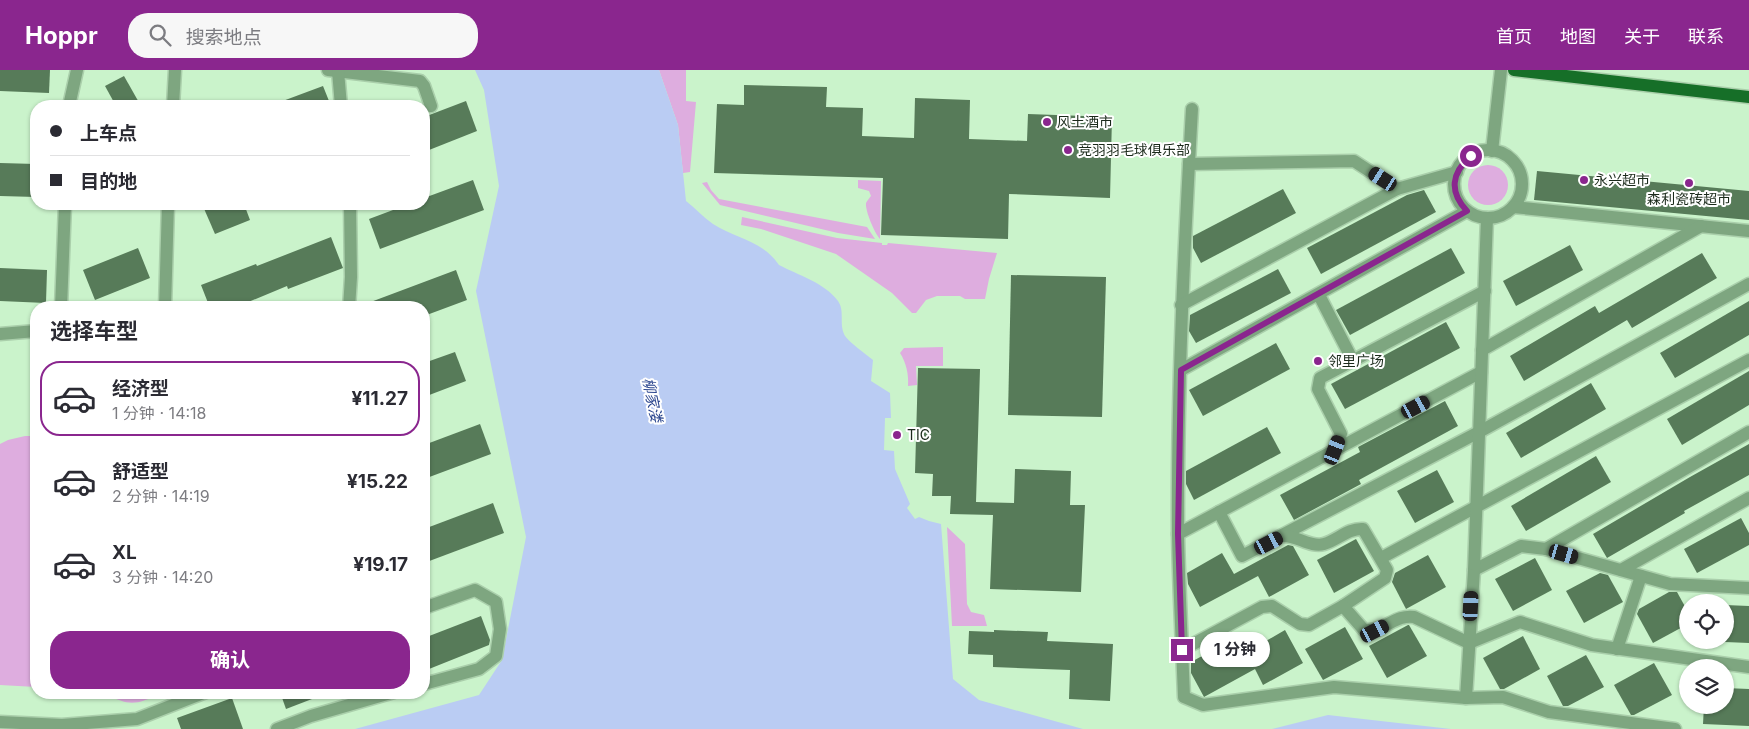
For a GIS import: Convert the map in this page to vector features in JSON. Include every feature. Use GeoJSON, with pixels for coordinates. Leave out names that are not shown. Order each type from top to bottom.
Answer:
{"type":"FeatureCollection","features":[{"type":"Feature","properties":{"kind":"main road"},"geometry":{"type":"LineString","coordinates":[[1514,70],[1749,96]]}},
{"type":"Feature","properties":{"kind":"street"},"geometry":{"type":"LineString","coordinates":[[70,100],[77,70]]}},
{"type":"Feature","properties":{"kind":"street"},"geometry":{"type":"LineString","coordinates":[[173,100],[175,70]]}},
{"type":"Feature","properties":{"kind":"street"},"geometry":{"type":"LineString","coordinates":[[1492,151],[1502,70]]}},
{"type":"Feature","properties":{"kind":"street"},"geometry":{"type":"LineString","coordinates":[[340,100],[333,71],[420,81],[424,86],[429,100]]}},
{"type":"Feature","properties":{"kind":"street"},"geometry":{"type":"LineString","coordinates":[[1192,110],[1182,305],[1178,534],[1184,697],[1203,705],[1334,687],[1466,698],[1503,698],[1549,712],[1676,729]]}},
{"type":"Feature","properties":{"kind":"street"},"geometry":{"type":"LineString","coordinates":[[1492,151],[1502,153],[1518,167],[1522,188],[1519,198],[1513,207],[1497,217],[1477,216],[1467,211],[1460,203],[1455,183],[1457,172],[1471,156],[1481,152],[1492,151]]}},
{"type":"Feature","properties":{"kind":"street"},"geometry":{"type":"LineString","coordinates":[[1189,164],[1354,160],[1397,188]]}},
{"type":"Feature","properties":{"kind":"street"},"geometry":{"type":"LineString","coordinates":[[1182,305],[1397,188],[1457,172]]}},
{"type":"Feature","properties":{"kind":"street"},"geometry":{"type":"LineString","coordinates":[[1513,207],[1749,231]]}},
{"type":"Feature","properties":{"kind":"street"},"geometry":{"type":"LineString","coordinates":[[61,301],[65,210]]}},
{"type":"Feature","properties":{"kind":"street"},"geometry":{"type":"LineString","coordinates":[[165,301],[168,210]]}},
{"type":"Feature","properties":{"kind":"street"},"geometry":{"type":"LineString","coordinates":[[349,301],[350,210]]}},
{"type":"Feature","properties":{"kind":"street"},"geometry":{"type":"LineString","coordinates":[[1181,370],[1467,211]]}},
{"type":"Feature","properties":{"kind":"street"},"geometry":{"type":"LineString","coordinates":[[1466,698],[1474,570],[1488,218]]}},
{"type":"Feature","properties":{"kind":"street"},"geometry":{"type":"LineString","coordinates":[[1482,350],[1700,226]]}},
{"type":"Feature","properties":{"kind":"street"},"geometry":{"type":"LineString","coordinates":[[1219,512],[1242,556],[1479,432],[1749,284]]}},
{"type":"Feature","properties":{"kind":"street"},"geometry":{"type":"LineString","coordinates":[[1335,450],[1341,434],[1318,388],[1320,378],[1484,291]]}},
{"type":"Feature","properties":{"kind":"street"},"geometry":{"type":"LineString","coordinates":[[1319,294],[1353,361]]}},
{"type":"Feature","properties":{"kind":"street"},"geometry":{"type":"LineString","coordinates":[[0,334],[30,332]]}},
{"type":"Feature","properties":{"kind":"street"},"geometry":{"type":"LineString","coordinates":[[1381,558],[1476,509],[1749,360]]}},
{"type":"Feature","properties":{"kind":"street"},"geometry":{"type":"LineString","coordinates":[[1178,534],[1481,372]]}},
{"type":"Feature","properties":{"kind":"street"},"geometry":{"type":"LineString","coordinates":[[1546,548],[1749,432]]}},
{"type":"Feature","properties":{"kind":"street"},"geometry":{"type":"LineString","coordinates":[[1621,570],[1749,498]]}},
{"type":"Feature","properties":{"kind":"street"},"geometry":{"type":"LineString","coordinates":[[1182,650],[1262,607],[1272,606],[1300,624],[1309,625],[1343,606],[1385,578],[1387,570],[1363,529],[1355,528],[1323,544],[1314,544],[1290,535],[1282,536]]}},
{"type":"Feature","properties":{"kind":"street"},"geometry":{"type":"LineString","coordinates":[[1474,570],[1521,546],[1546,548],[1670,584],[1749,588]]}},
{"type":"Feature","properties":{"kind":"street"},"geometry":{"type":"LineString","coordinates":[[1617,649],[1641,576]]}},
{"type":"Feature","properties":{"kind":"street"},"geometry":{"type":"LineString","coordinates":[[430,606],[475,590],[496,602],[500,629],[496,656],[479,668],[430,682]]}},
{"type":"Feature","properties":{"kind":"street"},"geometry":{"type":"LineString","coordinates":[[1343,606],[1364,630],[1375,631],[1405,616],[1414,617],[1469,643],[1520,622],[1592,645],[1749,667]]}},
{"type":"Feature","properties":{"kind":"street"},"geometry":{"type":"LineString","coordinates":[[0,722],[62,725],[138,724],[191,699]]}},
{"type":"Feature","properties":{"kind":"street"},"geometry":{"type":"LineString","coordinates":[[277,729],[311,716],[370,699]]}},
{"type":"Feature","properties":{"kind":"shaded area"},"geometry":{"type":"Polygon","coordinates":[[[659,70],[686,70],[686,101],[696,102],[690,172],[683,173],[678,125],[659,70]]]}},
{"type":"Feature","properties":{"kind":"shaded area"},"geometry":{"type":"Polygon","coordinates":[[[1492,165],[1499,168],[1505,174],[1508,185],[1507,193],[1499,202],[1492,205],[1484,205],[1477,202],[1469,193],[1468,181],[1471,174],[1480,166],[1492,165]]]}},
{"type":"Feature","properties":{"kind":"shaded area"},"geometry":{"type":"Polygon","coordinates":[[[858,180],[881,181],[880,239],[873,228],[867,211],[866,203],[871,196],[869,191],[858,188],[858,180]]]}},
{"type":"Feature","properties":{"kind":"shaded area"},"geometry":{"type":"Polygon","coordinates":[[[707,182],[719,199],[867,227],[875,239],[838,233],[720,205],[702,183],[707,182]]]}},
{"type":"Feature","properties":{"kind":"shaded area"},"geometry":{"type":"Polygon","coordinates":[[[742,217],[837,238],[882,243],[882,245],[887,245],[888,243],[997,253],[985,299],[937,296],[926,300],[916,313],[912,313],[892,293],[836,254],[761,229],[741,225],[742,217]]]}},
{"type":"Feature","properties":{"kind":"shaded area"},"geometry":{"type":"Polygon","coordinates":[[[943,347],[943,366],[916,366],[917,385],[908,386],[907,369],[900,353],[904,348],[943,347]]]}},
{"type":"Feature","properties":{"kind":"shaded area"},"geometry":{"type":"Polygon","coordinates":[[[30,436],[30,687],[0,685],[0,444],[8,440],[30,436]]]}},
{"type":"Feature","properties":{"kind":"shaded area"},"geometry":{"type":"Polygon","coordinates":[[[947,527],[965,544],[967,604],[971,612],[984,615],[987,626],[952,626],[947,527]]]}},
{"type":"Feature","properties":{"kind":"shaded area"},"geometry":{"type":"Polygon","coordinates":[[[117,699],[148,699],[132,703],[117,699]]]}},
{"type":"Feature","properties":{"kind":"water","name":"柳家溇"},"geometry":{"type":"Polygon","coordinates":[[[475,70],[659,70],[678,125],[686,201],[713,224],[757,245],[765,250],[779,265],[819,284],[833,295],[840,305],[844,334],[873,360],[871,381],[890,393],[891,418],[885,418],[884,450],[894,451],[895,469],[910,504],[907,508],[915,519],[919,517],[941,524],[953,679],[979,700],[1083,729],[355,729],[479,695],[502,660],[526,537],[476,291],[499,186],[484,90],[475,70]]]}},
{"type":"Feature","properties":{"kind":"water"},"geometry":{"type":"Polygon","coordinates":[[[1328,715],[1451,729],[1272,729],[1328,715]]]}},
{"type":"Feature","properties":{"kind":"building"},"geometry":{"type":"Polygon","coordinates":[[[0,70],[50,70],[49,93],[0,91],[0,70]]]}},
{"type":"Feature","properties":{"kind":"building"},"geometry":{"type":"Polygon","coordinates":[[[124,76],[138,100],[113,100],[105,86],[124,76]]]}},
{"type":"Feature","properties":{"kind":"building"},"geometry":{"type":"Polygon","coordinates":[[[744,85],[827,87],[826,107],[863,108],[862,136],[914,138],[915,98],[970,100],[969,139],[1027,141],[1028,114],[1112,117],[1110,198],[1009,194],[1008,239],[881,235],[883,178],[714,173],[717,104],[744,105],[744,85]]]}},
{"type":"Feature","properties":{"kind":"building"},"geometry":{"type":"Polygon","coordinates":[[[323,86],[329,100],[285,100],[323,86]]]}},
{"type":"Feature","properties":{"kind":"building"},"geometry":{"type":"Polygon","coordinates":[[[466,101],[477,131],[430,150],[430,115],[466,101]]]}},
{"type":"Feature","properties":{"kind":"building"},"geometry":{"type":"Polygon","coordinates":[[[0,163],[30,164],[30,197],[0,196],[0,163]]]}},
{"type":"Feature","properties":{"kind":"building"},"geometry":{"type":"Polygon","coordinates":[[[1537,171],[1749,191],[1749,220],[1534,200],[1537,171]]]}},
{"type":"Feature","properties":{"kind":"building"},"geometry":{"type":"Polygon","coordinates":[[[473,180],[484,210],[380,249],[369,219],[393,210],[430,210],[430,196],[473,180]]]}},
{"type":"Feature","properties":{"kind":"building"},"geometry":{"type":"Polygon","coordinates":[[[1283,189],[1296,213],[1201,263],[1193,248],[1193,236],[1283,189]]]}},
{"type":"Feature","properties":{"kind":"building"},"geometry":{"type":"Polygon","coordinates":[[[1424,190],[1436,212],[1321,274],[1307,248],[1407,195],[1424,190]]]}},
{"type":"Feature","properties":{"kind":"building"},"geometry":{"type":"Polygon","coordinates":[[[205,210],[246,210],[250,220],[215,234],[205,210]]]}},
{"type":"Feature","properties":{"kind":"building"},"geometry":{"type":"Polygon","coordinates":[[[331,237],[343,268],[288,289],[287,286],[251,301],[207,301],[201,285],[256,264],[257,266],[331,237]]]}},
{"type":"Feature","properties":{"kind":"building"},"geometry":{"type":"Polygon","coordinates":[[[1570,245],[1583,270],[1516,306],[1503,281],[1570,245]]]}},
{"type":"Feature","properties":{"kind":"building"},"geometry":{"type":"Polygon","coordinates":[[[138,248],[150,278],[95,300],[83,270],[138,248]]]}},
{"type":"Feature","properties":{"kind":"building"},"geometry":{"type":"Polygon","coordinates":[[[1451,248],[1465,273],[1350,335],[1336,310],[1451,248]]]}},
{"type":"Feature","properties":{"kind":"building"},"geometry":{"type":"Polygon","coordinates":[[[1702,253],[1717,278],[1632,328],[1627,320],[1524,381],[1510,356],[1595,306],[1599,313],[1702,253]]]}},
{"type":"Feature","properties":{"kind":"building"},"geometry":{"type":"Polygon","coordinates":[[[0,268],[47,270],[46,301],[0,301],[0,268]]]}},
{"type":"Feature","properties":{"kind":"building"},"geometry":{"type":"Polygon","coordinates":[[[1278,269],[1291,293],[1196,343],[1189,331],[1190,315],[1278,269]]]}},
{"type":"Feature","properties":{"kind":"building"},"geometry":{"type":"Polygon","coordinates":[[[456,270],[467,300],[430,314],[430,301],[373,301],[456,270]]]}},
{"type":"Feature","properties":{"kind":"building"},"geometry":{"type":"Polygon","coordinates":[[[1011,275],[1106,277],[1102,417],[1008,415],[1011,275]]]}},
{"type":"Feature","properties":{"kind":"building"},"geometry":{"type":"Polygon","coordinates":[[[1749,301],[1749,335],[1675,378],[1660,353],[1749,301]]]}},
{"type":"Feature","properties":{"kind":"building"},"geometry":{"type":"Polygon","coordinates":[[[1446,322],[1460,348],[1345,409],[1331,384],[1446,322]]]}},
{"type":"Feature","properties":{"kind":"building"},"geometry":{"type":"Polygon","coordinates":[[[1276,343],[1290,369],[1203,416],[1189,390],[1276,343]]]}},
{"type":"Feature","properties":{"kind":"building"},"geometry":{"type":"Polygon","coordinates":[[[455,352],[466,381],[430,395],[430,361],[455,352]]]}},
{"type":"Feature","properties":{"kind":"building"},"geometry":{"type":"Polygon","coordinates":[[[918,368],[980,369],[976,502],[1014,503],[1015,469],[1071,471],[1070,505],[1085,505],[1081,592],[990,589],[993,515],[950,514],[951,496],[932,496],[933,474],[915,473],[918,368]]]}},
{"type":"Feature","properties":{"kind":"building"},"geometry":{"type":"Polygon","coordinates":[[[1749,371],[1749,405],[1682,445],[1667,419],[1749,371]]]}},
{"type":"Feature","properties":{"kind":"building"},"geometry":{"type":"Polygon","coordinates":[[[1591,383],[1606,409],[1521,458],[1506,433],[1591,383]]]}},
{"type":"Feature","properties":{"kind":"building"},"geometry":{"type":"Polygon","coordinates":[[[1445,401],[1458,426],[1359,480],[1361,484],[1294,520],[1280,495],[1360,452],[1358,447],[1445,401]]]}},
{"type":"Feature","properties":{"kind":"building"},"geometry":{"type":"Polygon","coordinates":[[[480,424],[491,454],[430,477],[430,443],[480,424]]]}},
{"type":"Feature","properties":{"kind":"building"},"geometry":{"type":"Polygon","coordinates":[[[1267,427],[1281,453],[1194,500],[1186,484],[1186,471],[1267,427]]]}},
{"type":"Feature","properties":{"kind":"building"},"geometry":{"type":"Polygon","coordinates":[[[1749,444],[1749,475],[1684,511],[1685,513],[1607,558],[1593,534],[1749,444]]]}},
{"type":"Feature","properties":{"kind":"building"},"geometry":{"type":"Polygon","coordinates":[[[1596,456],[1611,482],[1526,531],[1511,506],[1596,456]]]}},
{"type":"Feature","properties":{"kind":"building"},"geometry":{"type":"Polygon","coordinates":[[[1437,470],[1454,502],[1415,523],[1397,491],[1437,470]]]}},
{"type":"Feature","properties":{"kind":"building"},"geometry":{"type":"Polygon","coordinates":[[[493,503],[504,533],[430,561],[430,527],[493,503]]]}},
{"type":"Feature","properties":{"kind":"building"},"geometry":{"type":"Polygon","coordinates":[[[1741,518],[1749,533],[1749,545],[1697,573],[1684,549],[1741,518]]]}},
{"type":"Feature","properties":{"kind":"building"},"geometry":{"type":"Polygon","coordinates":[[[1356,539],[1374,571],[1334,593],[1317,560],[1356,539]]]}},
{"type":"Feature","properties":{"kind":"building"},"geometry":{"type":"Polygon","coordinates":[[[1288,545],[1293,546],[1309,575],[1269,597],[1258,576],[1200,607],[1188,584],[1187,573],[1222,553],[1234,574],[1288,545]]]}},
{"type":"Feature","properties":{"kind":"building"},"geometry":{"type":"Polygon","coordinates":[[[1428,555],[1446,587],[1406,609],[1392,582],[1395,573],[1428,555]]]}},
{"type":"Feature","properties":{"kind":"building"},"geometry":{"type":"Polygon","coordinates":[[[1535,558],[1552,590],[1513,611],[1495,579],[1535,558]]]}},
{"type":"Feature","properties":{"kind":"building"},"geometry":{"type":"Polygon","coordinates":[[[1600,573],[1608,575],[1623,602],[1584,623],[1566,591],[1600,573]]]}},
{"type":"Feature","properties":{"kind":"building"},"geometry":{"type":"Polygon","coordinates":[[[1669,592],[1677,592],[1679,596],[1679,629],[1653,643],[1637,614],[1639,609],[1669,592]]]}},
{"type":"Feature","properties":{"kind":"building"},"geometry":{"type":"Polygon","coordinates":[[[1734,605],[1749,606],[1749,643],[1734,642],[1734,605]]]}},
{"type":"Feature","properties":{"kind":"building"},"geometry":{"type":"Polygon","coordinates":[[[481,616],[490,640],[489,645],[430,669],[430,636],[481,616]]]}},
{"type":"Feature","properties":{"kind":"building"},"geometry":{"type":"Polygon","coordinates":[[[1408,625],[1427,656],[1387,678],[1369,646],[1408,625]]]}},
{"type":"Feature","properties":{"kind":"building"},"geometry":{"type":"Polygon","coordinates":[[[1345,627],[1363,659],[1323,680],[1305,649],[1345,627]]]}},
{"type":"Feature","properties":{"kind":"building"},"geometry":{"type":"Polygon","coordinates":[[[994,630],[1048,632],[1047,641],[1113,644],[1110,701],[1069,699],[1070,670],[993,667],[993,655],[968,654],[969,631],[994,632],[994,630]]]}},
{"type":"Feature","properties":{"kind":"building"},"geometry":{"type":"Polygon","coordinates":[[[1285,630],[1303,663],[1263,685],[1255,669],[1204,697],[1191,673],[1191,662],[1226,643],[1235,659],[1285,630]]]}},
{"type":"Feature","properties":{"kind":"building"},"geometry":{"type":"Polygon","coordinates":[[[1523,636],[1540,669],[1504,689],[1500,689],[1483,658],[1523,636]]]}},
{"type":"Feature","properties":{"kind":"building"},"geometry":{"type":"Polygon","coordinates":[[[1586,655],[1604,687],[1568,706],[1563,706],[1547,676],[1586,655]]]}},
{"type":"Feature","properties":{"kind":"building"},"geometry":{"type":"Polygon","coordinates":[[[1654,663],[1672,695],[1631,715],[1614,685],[1654,663]]]}},
{"type":"Feature","properties":{"kind":"building"},"geometry":{"type":"Polygon","coordinates":[[[1734,688],[1749,689],[1749,726],[1703,724],[1704,714],[1734,714],[1734,688]]]}},
{"type":"Feature","properties":{"kind":"building"},"geometry":{"type":"Polygon","coordinates":[[[232,699],[243,729],[181,729],[177,718],[232,699]]]}},
{"type":"Feature","properties":{"kind":"building"},"geometry":{"type":"Polygon","coordinates":[[[282,699],[312,699],[286,709],[282,699]]]}},
{"type":"Feature","properties":{"kind":"place","name":"风土酒市"},"geometry":{"type":"Point","coordinates":[1047,122]}},
{"type":"Feature","properties":{"kind":"place","name":"竞羽羽毛球俱乐部"},"geometry":{"type":"Point","coordinates":[1068,150]}},
{"type":"Feature","properties":{"kind":"place","name":"永兴超市"},"geometry":{"type":"Point","coordinates":[1584,180]}},
{"type":"Feature","properties":{"kind":"place","name":"森利瓷砖超市"},"geometry":{"type":"Point","coordinates":[1689,183]}},
{"type":"Feature","properties":{"kind":"place","name":"邻里广场"},"geometry":{"type":"Point","coordinates":[1318,361]}},
{"type":"Feature","properties":{"kind":"place","name":"TIC"},"geometry":{"type":"Point","coordinates":[897,435]}},
{"type":"Feature","properties":{"kind":"route"},"geometry":{"type":"LineString","coordinates":[[1182,650],[1178,534],[1181,370],[1467,211],[1460,203],[1455,183],[1457,172],[1471,156]]}}]}
